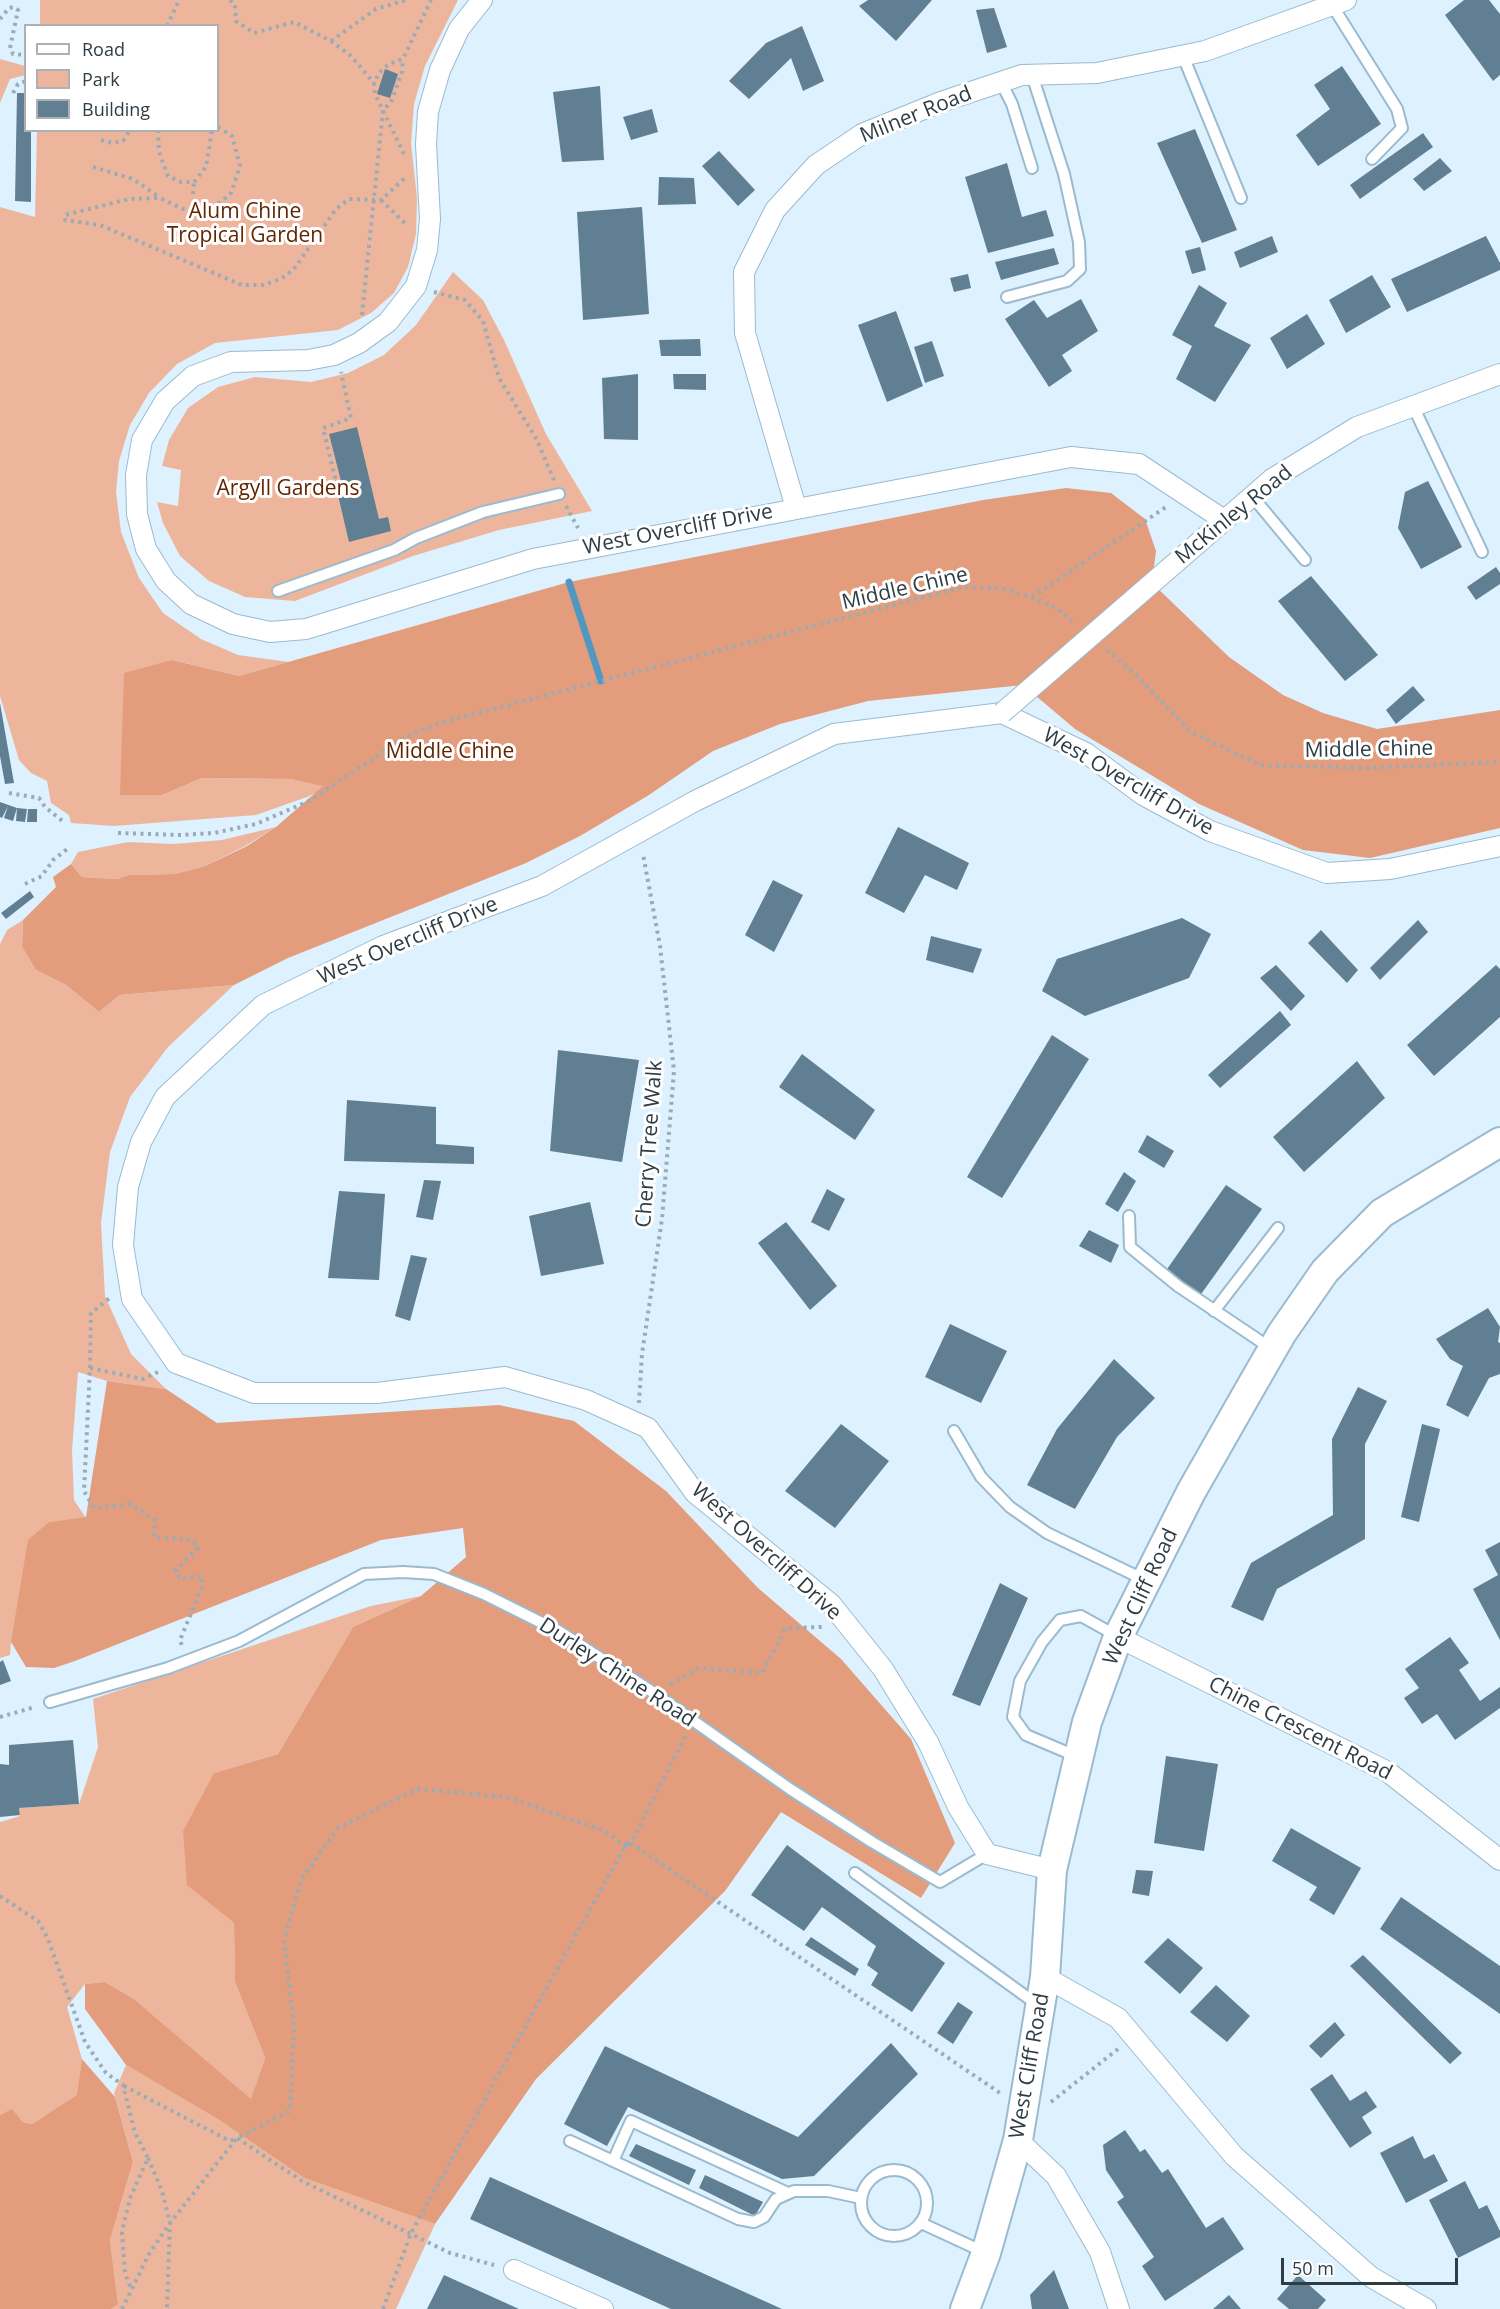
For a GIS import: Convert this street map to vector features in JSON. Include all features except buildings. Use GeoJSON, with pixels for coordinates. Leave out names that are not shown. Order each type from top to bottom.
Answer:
{"type":"FeatureCollection","features":[{"type":"Feature","properties":{"kind":"street","name":"West Overcliff Drive"},"geometry":{"type":"LineString","coordinates":[[482,0],[459,29],[440,70],[428,112],[420,178],[430,219],[427,250],[416,286],[388,322],[359,343],[334,355],[308,360],[231,362],[193,376],[165,400],[142,440],[136,475],[137,514],[146,549],[166,581],[191,604],[232,624],[270,632],[306,629],[533,559],[796,507],[1071,457],[1140,464],[1224,520]]}},
{"type":"Feature","properties":{"kind":"street","name":"Milner Road"},"geometry":{"type":"LineString","coordinates":[[796,507],[745,333],[744,272],[775,210],[816,165],[862,134],[1001,82],[1032,75],[1096,74],[1205,51],[1339,2]]}},
{"type":"Feature","properties":{"kind":"street","name":"McKinley Road"},"geometry":{"type":"LineString","coordinates":[[1002,713],[1272,479],[1357,427],[1500,374]]}},
{"type":"Feature","properties":{"kind":"street","name":"West Overcliff Drive"},"geometry":{"type":"LineString","coordinates":[[987,1854],[958,1807],[928,1742],[883,1668],[831,1605],[695,1493],[648,1428],[586,1400],[505,1377],[377,1393],[254,1393],[176,1363],[132,1299],[123,1245],[128,1187],[141,1142],[165,1097],[262,1005],[383,946],[542,886],[695,801],[834,734],[1002,713],[1086,753],[1143,795],[1210,831],[1327,873],[1389,869],[1500,846]]}},
{"type":"Feature","properties":{"kind":"street","name":"West Cliff Road"},"geometry":{"type":"LineString","coordinates":[[965,2309],[986,2253],[1018,2140],[1035,2109],[1052,1870],[1087,1722],[1118,1636],[1191,1492],[1272,1350],[1325,1271],[1382,1213],[1500,1142]]}},
{"type":"Feature","properties":{"kind":"street","name":"Chine Crescent Road"},"geometry":{"type":"LineString","coordinates":[[1118,1636],[1388,1772],[1500,1860]]}},
{"type":"Feature","properties":{"kind":"street"},"geometry":{"type":"LineString","coordinates":[[987,1854],[1052,1870]]}},
{"type":"Feature","properties":{"kind":"street"},"geometry":{"type":"LineString","coordinates":[[1046,1977],[1118,2018],[1234,2156],[1371,2277],[1425,2309]]}},
{"type":"Feature","properties":{"kind":"street"},"geometry":{"type":"LineString","coordinates":[[1018,2140],[1056,2176],[1100,2252],[1119,2309]]}},
{"type":"Feature","properties":{"kind":"street"},"geometry":{"type":"LineString","coordinates":[[514,2271],[603,2309]]}},
{"type":"Feature","properties":{"kind":"lane"},"geometry":{"type":"LineString","coordinates":[[1339,2],[1397,109],[1402,128],[1372,159]]}},
{"type":"Feature","properties":{"kind":"lane"},"geometry":{"type":"LineString","coordinates":[[1183,56],[1241,198]]}},
{"type":"Feature","properties":{"kind":"lane"},"geometry":{"type":"LineString","coordinates":[[1007,297],[1067,281],[1080,269],[1079,242],[1065,174],[1032,75]]}},
{"type":"Feature","properties":{"kind":"lane"},"geometry":{"type":"LineString","coordinates":[[1001,82],[1012,104],[1032,168]]}},
{"type":"Feature","properties":{"kind":"lane"},"geometry":{"type":"LineString","coordinates":[[1413,406],[1482,552]]}},
{"type":"Feature","properties":{"kind":"lane"},"geometry":{"type":"LineString","coordinates":[[278,591],[394,550],[416,538],[483,512],[559,494]]}},
{"type":"Feature","properties":{"kind":"lane"},"geometry":{"type":"LineString","coordinates":[[1252,496],[1305,560]]}},
{"type":"Feature","properties":{"kind":"lane"},"geometry":{"type":"LineString","coordinates":[[1129,1216],[1130,1247],[1178,1286],[1272,1350]]}},
{"type":"Feature","properties":{"kind":"lane"},"geometry":{"type":"LineString","coordinates":[[1214,1311],[1278,1228]]}},
{"type":"Feature","properties":{"kind":"lane"},"geometry":{"type":"LineString","coordinates":[[954,1431],[981,1477],[1010,1507],[1047,1533],[1146,1581]]}},
{"type":"Feature","properties":{"kind":"lane","name":"Durley Chine Road"},"geometry":{"type":"LineString","coordinates":[[50,1702],[111,1686],[239,1641],[364,1574],[403,1572],[434,1574],[483,1594],[560,1632],[654,1693],[827,1813],[940,1882],[987,1854]]}},
{"type":"Feature","properties":{"kind":"lane"},"geometry":{"type":"LineString","coordinates":[[1079,1757],[1026,1735],[1013,1717],[1020,1681],[1042,1642],[1060,1620],[1081,1616],[1118,1636]]}},
{"type":"Feature","properties":{"kind":"lane"},"geometry":{"type":"LineString","coordinates":[[855,1873],[1041,2007]]}},
{"type":"Feature","properties":{"kind":"lane"},"geometry":{"type":"LineString","coordinates":[[613,2161],[632,2121],[788,2193]]}},
{"type":"Feature","properties":{"kind":"lane"},"geometry":{"type":"LineString","coordinates":[[570,2141],[738,2219],[754,2222],[764,2217],[776,2199],[788,2193],[805,2190],[828,2191],[861,2198]]}},
{"type":"Feature","properties":{"kind":"lane"},"geometry":{"type":"LineString","coordinates":[[891,2169],[908,2172],[921,2183],[927,2199],[928,2207],[921,2223],[907,2234],[889,2236],[874,2229],[863,2215],[861,2198],[868,2182],[882,2172],[891,2169]]}},
{"type":"Feature","properties":{"kind":"lane"},"geometry":{"type":"LineString","coordinates":[[921,2223],[986,2253]]}},
{"type":"Feature","properties":{"kind":"path"},"geometry":{"type":"LineString","coordinates":[[168,24],[179,0]]}},
{"type":"Feature","properties":{"kind":"path"},"geometry":{"type":"LineString","coordinates":[[230,0],[235,5],[236,21],[254,33],[294,22],[332,41],[351,56],[374,83]]}},
{"type":"Feature","properties":{"kind":"path"},"geometry":{"type":"LineString","coordinates":[[332,41],[376,9],[406,0]]}},
{"type":"Feature","properties":{"kind":"path"},"geometry":{"type":"LineString","coordinates":[[359,343],[383,110],[391,102],[402,72],[403,59],[431,0]]}},
{"type":"Feature","properties":{"kind":"path"},"geometry":{"type":"LineString","coordinates":[[0,20],[9,8],[14,7],[18,10],[10,48],[13,54],[24,55]]}},
{"type":"Feature","properties":{"kind":"path"},"geometry":{"type":"LineString","coordinates":[[381,200],[420,178],[375,94],[374,83],[379,73],[389,64],[403,59]]}},
{"type":"Feature","properties":{"kind":"path"},"geometry":{"type":"LineString","coordinates":[[13,93],[18,84],[24,82]]}},
{"type":"Feature","properties":{"kind":"path"},"geometry":{"type":"LineString","coordinates":[[93,167],[133,179],[160,198],[183,209],[209,208],[231,193],[240,166],[232,136],[219,129]]}},
{"type":"Feature","properties":{"kind":"path"},"geometry":{"type":"LineString","coordinates":[[100,140],[112,143],[123,141],[129,132]]}},
{"type":"Feature","properties":{"kind":"path"},"geometry":{"type":"LineString","coordinates":[[158,132],[159,152],[168,176],[181,182],[194,182]]}},
{"type":"Feature","properties":{"kind":"path"},"geometry":{"type":"LineString","coordinates":[[194,194],[194,182],[206,167],[212,132]]}},
{"type":"Feature","properties":{"kind":"path"},"geometry":{"type":"LineString","coordinates":[[160,198],[129,199],[96,206],[65,214],[65,220],[100,225],[242,285],[263,285],[281,279],[294,269],[336,208],[350,199],[381,200],[416,234],[427,250]]}},
{"type":"Feature","properties":{"kind":"path"},"geometry":{"type":"LineString","coordinates":[[416,286],[465,300],[483,321],[499,378],[537,440],[559,494],[589,548]]}},
{"type":"Feature","properties":{"kind":"path"},"geometry":{"type":"LineString","coordinates":[[334,355],[351,418],[323,428],[337,486]]}},
{"type":"Feature","properties":{"kind":"path"},"geometry":{"type":"LineString","coordinates":[[1032,597],[1145,519],[1187,495]]}},
{"type":"Feature","properties":{"kind":"path","name":"Middle Chine"},"geometry":{"type":"LineString","coordinates":[[118,833],[202,834],[256,824],[309,801],[411,734],[447,721],[963,588],[1000,588],[1032,597],[1057,609],[1084,630]]}},
{"type":"Feature","properties":{"kind":"path","name":"Middle Chine"},"geometry":{"type":"LineString","coordinates":[[1100,644],[1136,675],[1190,731],[1259,765],[1369,768],[1500,762]]}},
{"type":"Feature","properties":{"kind":"path"},"geometry":{"type":"LineString","coordinates":[[9,793],[39,798],[45,807],[65,823]]}},
{"type":"Feature","properties":{"kind":"path","name":"Cherry Tree Walk"},"geometry":{"type":"LineString","coordinates":[[638,1424],[642,1354],[662,1219],[674,1071],[660,946],[639,832]]}},
{"type":"Feature","properties":{"kind":"path"},"geometry":{"type":"LineString","coordinates":[[25,884],[42,876],[53,860],[70,847]]}},
{"type":"Feature","properties":{"kind":"path"},"geometry":{"type":"LineString","coordinates":[[129,1281],[91,1313],[84,1491],[94,1508],[131,1504],[155,1520],[154,1537],[194,1540],[198,1548],[175,1571],[180,1579],[202,1576],[202,1587],[180,1640],[187,1660]]}},
{"type":"Feature","properties":{"kind":"path"},"geometry":{"type":"LineString","coordinates":[[90,1368],[143,1379],[176,1363]]}},
{"type":"Feature","properties":{"kind":"path"},"geometry":{"type":"LineString","coordinates":[[654,1693],[699,1668],[762,1673],[786,1628],[849,1627]]}},
{"type":"Feature","properties":{"kind":"path"},"geometry":{"type":"LineString","coordinates":[[0,1717],[50,1702]]}},
{"type":"Feature","properties":{"kind":"path"},"geometry":{"type":"LineString","coordinates":[[631,1842],[693,1721]]}},
{"type":"Feature","properties":{"kind":"path"},"geometry":{"type":"LineString","coordinates":[[0,1896],[38,1921],[48,1939],[90,2051],[106,2073],[123,2085],[230,2141],[290,2111],[294,2027],[284,1940],[301,1880],[338,1828],[417,1789],[507,1797],[605,1831],[625,1845]]}},
{"type":"Feature","properties":{"kind":"path"},"geometry":{"type":"LineString","coordinates":[[383,2309],[411,2234],[628,1840],[1035,2109],[1052,2101],[1134,2037]]}},
{"type":"Feature","properties":{"kind":"path"},"geometry":{"type":"LineString","coordinates":[[123,2085],[135,2133],[162,2191],[170,2223],[167,2309]]}},
{"type":"Feature","properties":{"kind":"path"},"geometry":{"type":"LineString","coordinates":[[122,2309],[149,2254],[170,2223],[237,2138]]}},
{"type":"Feature","properties":{"kind":"path"},"geometry":{"type":"LineString","coordinates":[[237,2138],[302,2181],[450,2253],[514,2271]]}},
{"type":"Feature","properties":{"kind":"path"},"geometry":{"type":"LineString","coordinates":[[131,2290],[125,2273],[122,2232],[130,2198],[148,2158]]}},
{"type":"Feature","properties":{"kind":"green space","name":"Alum Chine Tropical Garden"},"geometry":{"type":"Polygon","coordinates":[[[40,0],[458,0],[425,66],[414,104],[411,143],[417,198],[416,234],[408,267],[394,293],[371,313],[338,330],[215,343],[177,364],[149,393],[130,425],[119,461],[116,492],[121,532],[139,578],[163,613],[201,639],[238,655],[289,662],[239,676],[172,660],[162,795],[202,778],[290,779],[324,785],[318,792],[307,797],[256,815],[114,826],[71,823],[69,815],[51,803],[47,781],[31,773],[19,760],[0,696],[0,207],[35,217],[37,132],[219,132],[219,24],[40,24],[40,0]]]}},
{"type":"Feature","properties":{"kind":"green space"},"geometry":{"type":"Polygon","coordinates":[[[0,59],[24,66],[24,76],[10,79],[0,103],[0,59]]]}},
{"type":"Feature","properties":{"kind":"green space","name":"Argyll Gardens"},"geometry":{"type":"Polygon","coordinates":[[[453,272],[483,300],[504,340],[546,434],[592,511],[499,530],[413,556],[295,601],[245,597],[209,581],[180,556],[163,523],[157,502],[178,506],[181,470],[162,466],[169,440],[188,408],[218,387],[255,377],[311,382],[348,373],[384,355],[416,325],[453,272]]]}},
{"type":"Feature","properties":{"kind":"green space","name":"Middle Chine"},"geometry":{"type":"Polygon","coordinates":[[[1066,488],[1111,493],[1145,519],[1156,551],[1152,583],[1229,657],[1283,695],[1323,713],[1377,729],[1500,710],[1500,828],[1370,858],[1303,850],[1199,804],[1075,729],[1023,685],[868,701],[780,724],[713,751],[649,795],[580,836],[526,863],[288,958],[234,985],[120,995],[99,1012],[66,985],[36,970],[22,947],[23,920],[56,887],[53,877],[71,864],[82,877],[117,879],[129,875],[175,874],[205,866],[247,846],[276,827],[323,786],[290,779],[202,778],[162,795],[120,795],[124,673],[172,660],[239,676],[569,582],[983,500],[1066,488]]]}},
{"type":"Feature","properties":{"kind":"green space"},"geometry":{"type":"Polygon","coordinates":[[[276,827],[247,845],[205,866],[175,874],[129,875],[117,879],[82,877],[71,864],[78,852],[128,842],[174,844],[222,840],[276,827]]]}},
{"type":"Feature","properties":{"kind":"green space"},"geometry":{"type":"Polygon","coordinates":[[[23,920],[22,947],[36,970],[66,985],[99,1012],[120,995],[234,985],[168,1047],[130,1097],[110,1152],[101,1223],[105,1296],[131,1354],[166,1389],[107,1381],[78,1372],[72,1451],[74,1500],[86,1518],[49,1522],[11,1642],[10,1655],[0,1658],[0,944],[7,930],[23,920]]]}},
{"type":"Feature","properties":{"kind":"green space"},"geometry":{"type":"Polygon","coordinates":[[[107,1381],[166,1389],[217,1423],[499,1405],[574,1421],[666,1491],[758,1588],[841,1659],[911,1739],[955,1843],[921,1898],[781,1812],[725,1891],[536,2079],[435,2224],[304,2178],[219,2120],[126,2065],[85,2009],[85,1984],[105,1982],[134,1999],[251,2099],[265,2058],[235,1982],[234,1923],[187,1885],[183,1831],[214,1773],[278,1754],[353,1627],[421,1596],[466,1557],[463,1528],[381,1540],[75,1661],[54,1668],[26,1667],[11,1642],[28,1540],[49,1522],[86,1517],[107,1381]]]}},
{"type":"Feature","properties":{"kind":"green space"},"geometry":{"type":"Polygon","coordinates":[[[421,1596],[353,1627],[278,1754],[214,1773],[188,1885],[234,1923],[235,1982],[265,2058],[251,2100],[134,1999],[105,1982],[85,1984],[67,2007],[82,2059],[78,2095],[32,2124],[23,2122],[12,2110],[0,2115],[0,1822],[20,1816],[19,1808],[79,1804],[98,1747],[93,1699],[371,1606],[421,1596]]]}},
{"type":"Feature","properties":{"kind":"green space"},"geometry":{"type":"Polygon","coordinates":[[[82,2059],[115,2097],[133,2162],[110,2240],[118,2304],[111,2309],[0,2309],[0,2115],[12,2109],[23,2122],[32,2124],[77,2095],[82,2059]]]}},
{"type":"Feature","properties":{"kind":"green space"},"geometry":{"type":"Polygon","coordinates":[[[126,2065],[219,2120],[304,2178],[435,2224],[396,2309],[111,2309],[118,2304],[110,2240],[133,2162],[114,2093],[126,2065]]]}},
{"type":"Feature","properties":{"kind":"waterway"},"geometry":{"type":"LineString","coordinates":[[569,582],[601,681]]}}]}
